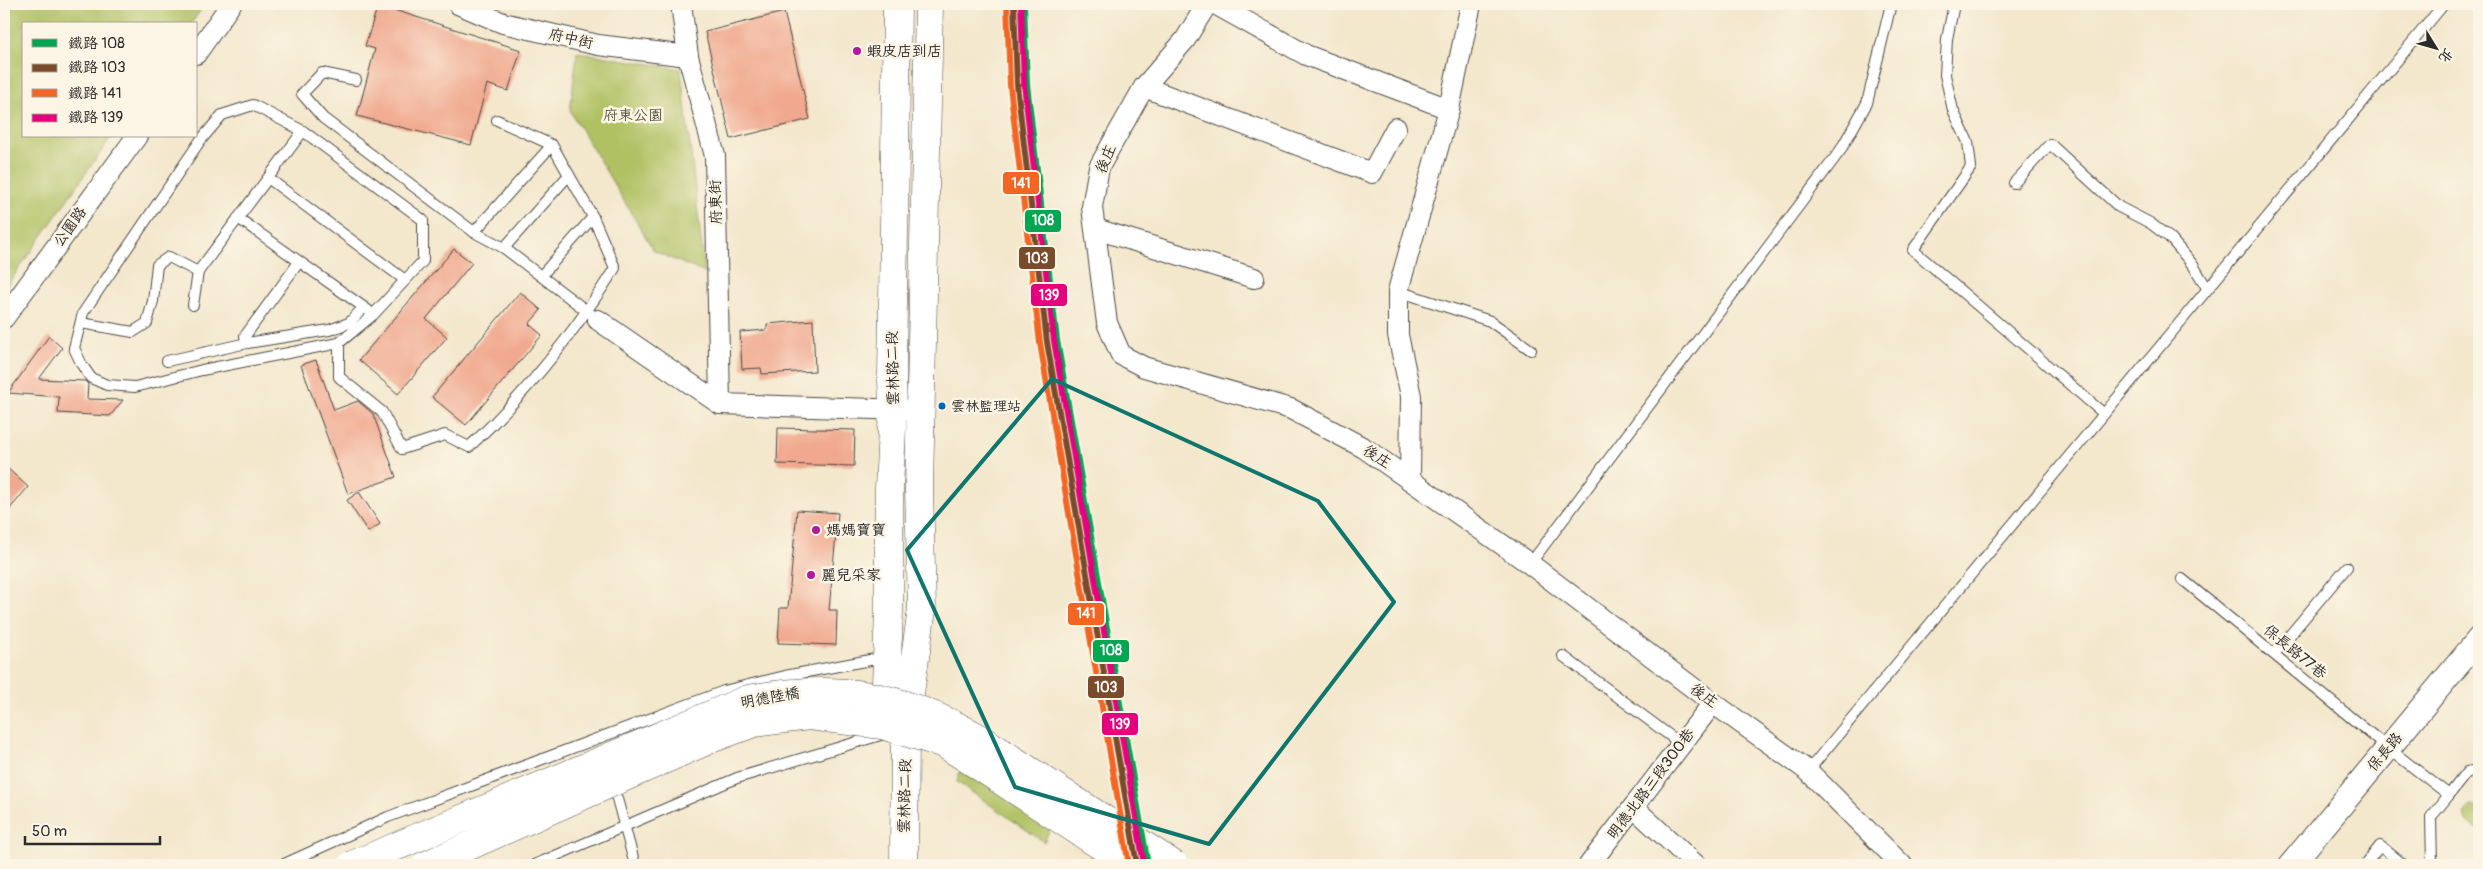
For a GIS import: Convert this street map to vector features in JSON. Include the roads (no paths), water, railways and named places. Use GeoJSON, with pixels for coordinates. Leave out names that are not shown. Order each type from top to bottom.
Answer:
{"type":"FeatureCollection","features":[{"type":"Feature","properties":{"kind":"main road","name":"雲林路二段"},"geometry":{"type":"LineString","coordinates":[[898,4],[892,378],[894,409],[889,489],[886,684],[905,728]]}},
{"type":"Feature","properties":{"kind":"main road","name":"雲林路二段"},"geometry":{"type":"LineString","coordinates":[[904,865],[905,728],[922,609],[919,488],[928,4]]}},
{"type":"Feature","properties":{"kind":"main road","name":"明德陸橋"},"geometry":{"type":"LineString","coordinates":[[352,865],[748,699],[790,692],[829,691],[878,697],[948,720],[981,739],[1174,865]]}},
{"type":"Feature","properties":{"kind":"main road","name":"明德陸橋"},"geometry":{"type":"LineString","coordinates":[[426,865],[711,738],[754,722],[809,716],[882,725],[944,744],[1130,865]]}},
{"type":"Feature","properties":{"kind":"street"},"geometry":{"type":"LineString","coordinates":[[198,51],[231,4]]}},
{"type":"Feature","properties":{"kind":"street","name":"府中街"},"geometry":{"type":"LineString","coordinates":[[458,4],[503,23],[598,45],[688,56]]}},
{"type":"Feature","properties":{"kind":"street","name":"府東街"},"geometry":{"type":"LineString","coordinates":[[681,4],[688,56],[715,156],[720,404]]}},
{"type":"Feature","properties":{"kind":"street","name":"後庄"},"geometry":{"type":"LineString","coordinates":[[1207,4],[1185,40],[1144,87],[1099,167],[1092,206],[1107,323],[1121,355],[1144,367],[1291,409],[1364,448],[1530,564],[1713,703],[1808,771],[1902,865]]}},
{"type":"Feature","properties":{"kind":"street"},"geometry":{"type":"LineString","coordinates":[[1215,4],[1306,55],[1449,109]]}},
{"type":"Feature","properties":{"kind":"street"},"geometry":{"type":"LineString","coordinates":[[1410,479],[1411,396],[1398,335],[1398,291],[1449,109],[1471,4]]}},
{"type":"Feature","properties":{"kind":"street"},"geometry":{"type":"LineString","coordinates":[[1144,87],[1372,173],[1396,128]]}},
{"type":"Feature","properties":{"kind":"street","name":"公園路"},"geometry":{"type":"LineString","coordinates":[[4,318],[136,138]]}},
{"type":"Feature","properties":{"kind":"street"},"geometry":{"type":"LineString","coordinates":[[1096,229],[1254,278]]}},
{"type":"Feature","properties":{"kind":"street"},"geometry":{"type":"LineString","coordinates":[[593,316],[720,404],[921,410]]}},
{"type":"Feature","properties":{"kind":"street","name":"保長路"},"geometry":{"type":"LineString","coordinates":[[2291,865],[2479,638]]}},
{"type":"Feature","properties":{"kind":"street","name":"明德北路三段300巷"},"geometry":{"type":"LineString","coordinates":[[1588,865],[1713,703]]}},
{"type":"Feature","properties":{"kind":"street"},"geometry":{"type":"LineString","coordinates":[[1633,807],[1696,865]]}},
{"type":"Feature","properties":{"kind":"lane"},"geometry":{"type":"LineString","coordinates":[[1530,564],[1840,151],[1867,103],[1891,4]]}},
{"type":"Feature","properties":{"kind":"lane"},"geometry":{"type":"LineString","coordinates":[[1954,4],[1947,39],[1945,75],[1953,110],[1968,142],[1972,167],[1913,250],[2102,413]]}},
{"type":"Feature","properties":{"kind":"lane"},"geometry":{"type":"LineString","coordinates":[[1808,771],[2102,413],[2444,4]]}},
{"type":"Feature","properties":{"kind":"lane"},"geometry":{"type":"LineString","coordinates":[[356,80],[322,73],[302,94],[323,118],[474,232],[504,248],[593,316]]}},
{"type":"Feature","properties":{"kind":"lane"},"geometry":{"type":"LineString","coordinates":[[253,105],[303,131],[423,220],[422,261],[405,280],[373,315],[339,343],[202,370],[135,387],[108,385],[91,378],[74,348],[83,314],[103,281],[200,141],[222,115],[253,105]]}},
{"type":"Feature","properties":{"kind":"lane"},"geometry":{"type":"LineString","coordinates":[[339,343],[339,377],[382,412],[402,449],[445,435],[469,447],[501,417],[593,316],[615,268],[593,217],[552,145],[497,120]]}},
{"type":"Feature","properties":{"kind":"lane"},"geometry":{"type":"LineString","coordinates":[[193,305],[198,272],[303,131]]}},
{"type":"Feature","properties":{"kind":"lane"},"geometry":{"type":"LineString","coordinates":[[2014,183],[2050,144],[2118,207],[2150,223],[2170,238],[2193,265],[2207,288]]}},
{"type":"Feature","properties":{"kind":"lane"},"geometry":{"type":"LineString","coordinates":[[474,232],[552,145]]}},
{"type":"Feature","properties":{"kind":"lane"},"geometry":{"type":"LineString","coordinates":[[504,248],[568,176]]}},
{"type":"Feature","properties":{"kind":"lane"},"geometry":{"type":"LineString","coordinates":[[268,178],[405,280]]}},
{"type":"Feature","properties":{"kind":"lane"},"geometry":{"type":"LineString","coordinates":[[541,276],[593,217]]}},
{"type":"Feature","properties":{"kind":"lane"},"geometry":{"type":"LineString","coordinates":[[238,218],[373,315]]}},
{"type":"Feature","properties":{"kind":"lane"},"geometry":{"type":"LineString","coordinates":[[81,324],[133,332],[147,324],[153,301],[157,265],[170,257],[198,272]]}},
{"type":"Feature","properties":{"kind":"lane"},"geometry":{"type":"LineString","coordinates":[[247,343],[244,336],[299,262]]}},
{"type":"Feature","properties":{"kind":"lane"},"geometry":{"type":"LineString","coordinates":[[1398,291],[1490,321],[1531,350]]}},
{"type":"Feature","properties":{"kind":"lane"},"geometry":{"type":"LineString","coordinates":[[167,360],[247,343],[329,330],[349,323],[363,308]]}},
{"type":"Feature","properties":{"kind":"lane"},"geometry":{"type":"LineString","coordinates":[[2274,654],[2347,567]]}},
{"type":"Feature","properties":{"kind":"lane","name":"保長路77巷"},"geometry":{"type":"LineString","coordinates":[[2182,579],[2388,748],[2449,795]]}},
{"type":"Feature","properties":{"kind":"lane"},"geometry":{"type":"LineString","coordinates":[[1563,656],[1681,744]]}},
{"type":"Feature","properties":{"kind":"lane"},"geometry":{"type":"LineString","coordinates":[[282,865],[388,818],[724,691],[785,676],[887,657]]}},
{"type":"Feature","properties":{"kind":"lane"},"geometry":{"type":"LineString","coordinates":[[534,865],[737,778],[905,728]]}},
{"type":"Feature","properties":{"kind":"lane"},"geometry":{"type":"LineString","coordinates":[[601,738],[635,865]]}},
{"type":"Feature","properties":{"kind":"lane"},"geometry":{"type":"LineString","coordinates":[[2432,865],[2431,817],[2467,772],[2479,770]]}},
{"type":"Feature","properties":{"kind":"lane"},"geometry":{"type":"LineString","coordinates":[[2365,865],[2380,846],[2404,865]]}},
{"type":"Feature","properties":{"kind":"rail line","name":"141"},"geometry":{"type":"LineString","coordinates":[[1007,4],[1010,86],[1040,343],[1129,865]]}},
{"type":"Feature","properties":{"kind":"rail line","name":"103"},"geometry":{"type":"LineString","coordinates":[[1014,4],[1017,85],[1047,342],[1137,865]]}},
{"type":"Feature","properties":{"kind":"rail line","name":"139"},"geometry":{"type":"LineString","coordinates":[[1021,4],[1024,84],[1054,341],[1144,864]]}},
{"type":"Feature","properties":{"kind":"rail line","name":"108"},"geometry":{"type":"LineString","coordinates":[[1024,4],[1027,84],[1057,340],[1148,865]]}},
{"type":"Feature","properties":{"kind":"place","name":"蝦皮店到店"},"geometry":{"type":"Point","coordinates":[857,51]}},
{"type":"Feature","properties":{"kind":"place","name":"雲林監理站"},"geometry":{"type":"Point","coordinates":[942,406]}},
{"type":"Feature","properties":{"kind":"place","name":"媽媽寶寶"},"geometry":{"type":"Point","coordinates":[816,530]}},
{"type":"Feature","properties":{"kind":"place","name":"麗兒采家"},"geometry":{"type":"Point","coordinates":[811,575]}},
{"type":"Feature","properties":{"kind":"park label","name":"府東公園"},"geometry":{"type":"Point","coordinates":[633,115]}}]}
